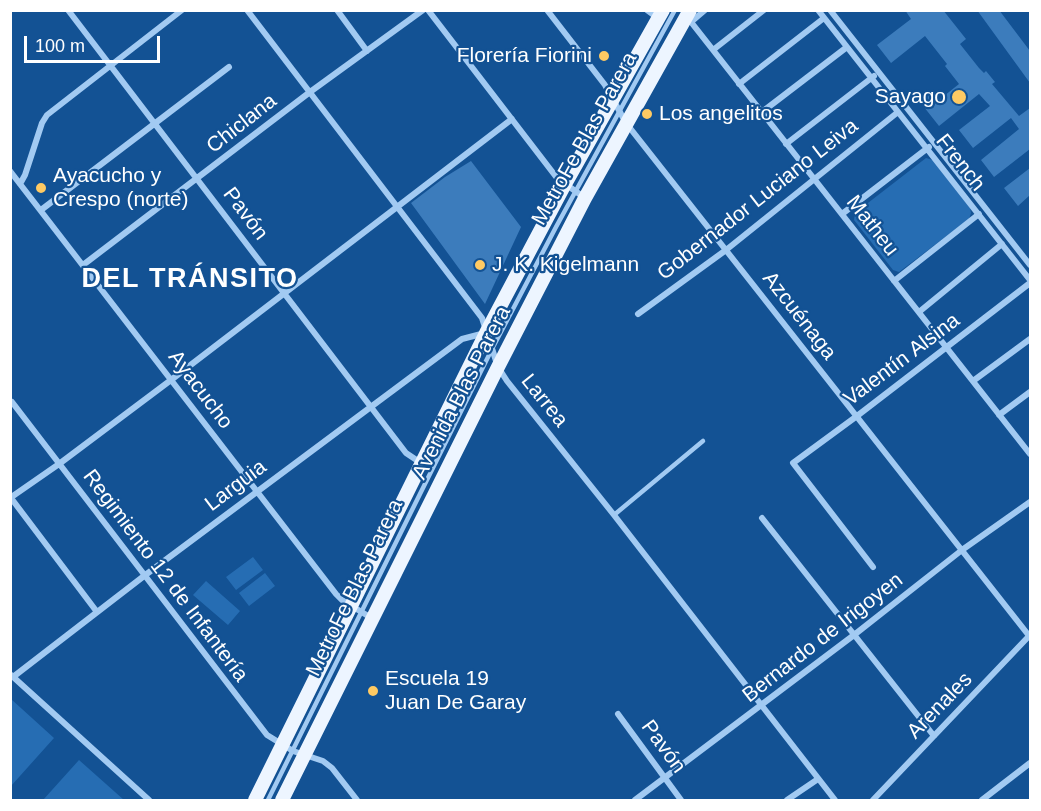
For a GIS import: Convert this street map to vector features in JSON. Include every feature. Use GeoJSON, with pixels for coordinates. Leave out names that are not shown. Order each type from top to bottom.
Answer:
{"type":"FeatureCollection","features":[{"type":"Feature","properties":{"kind":"main road","name":"Avenida Blas Parera"},"geometry":{"type":"LineString","coordinates":[[282,801],[293,750],[361,613],[498,367],[656,13]]}},
{"type":"Feature","properties":{"kind":"main road","name":"Avenida Blas Parera"},"geometry":{"type":"LineString","coordinates":[[255,801],[293,750],[361,613],[421,464],[486,333],[575,191],[626,123],[685,16]]}},
{"type":"Feature","properties":{"kind":"street","name":"Pavón"},"geometry":{"type":"LineString","coordinates":[[68,10],[406,453],[421,464]]}},
{"type":"Feature","properties":{"kind":"street"},"geometry":{"type":"LineString","coordinates":[[20,184],[26,175],[42,123],[47,116],[182,10]]}},
{"type":"Feature","properties":{"kind":"street","name":"Larrea"},"geometry":{"type":"LineString","coordinates":[[248,10],[482,318],[498,367],[507,381],[614,515],[835,801]]}},
{"type":"Feature","properties":{"kind":"street"},"geometry":{"type":"LineString","coordinates":[[337,10],[367,51]]}},
{"type":"Feature","properties":{"kind":"street","name":"Chiclana"},"geometry":{"type":"LineString","coordinates":[[83,265],[310,92],[423,10]]}},
{"type":"Feature","properties":{"kind":"street"},"geometry":{"type":"LineString","coordinates":[[428,10],[557,178],[575,191]]}},
{"type":"Feature","properties":{"kind":"street","name":"Azcuénaga"},"geometry":{"type":"LineString","coordinates":[[547,10],[605,85],[626,123],[1030,636]]}},
{"type":"Feature","properties":{"kind":"street"},"geometry":{"type":"LineString","coordinates":[[685,16],[705,10]]}},
{"type":"Feature","properties":{"kind":"street"},"geometry":{"type":"LineString","coordinates":[[713,50],[764,10]]}},
{"type":"Feature","properties":{"kind":"street","name":"French"},"geometry":{"type":"LineString","coordinates":[[818,10],[1030,281]]}},
{"type":"Feature","properties":{"kind":"street","name":"French"},"geometry":{"type":"LineString","coordinates":[[830,10],[1030,263]]}},
{"type":"Feature","properties":{"kind":"street","name":"Matheu"},"geometry":{"type":"LineString","coordinates":[[685,16],[1029,451]]}},
{"type":"Feature","properties":{"kind":"street"},"geometry":{"type":"LineString","coordinates":[[739,84],[824,18]]}},
{"type":"Feature","properties":{"kind":"street"},"geometry":{"type":"LineString","coordinates":[[762,112],[847,46]]}},
{"type":"Feature","properties":{"kind":"street"},"geometry":{"type":"LineString","coordinates":[[41,210],[229,67]]}},
{"type":"Feature","properties":{"kind":"street"},"geometry":{"type":"LineString","coordinates":[[786,144],[879,72]]}},
{"type":"Feature","properties":{"kind":"street","name":"Gobernador Luciano Leiva"},"geometry":{"type":"LineString","coordinates":[[639,314],[726,250],[898,112]]}},
{"type":"Feature","properties":{"kind":"street"},"geometry":{"type":"LineString","coordinates":[[98,612],[11,498],[171,380],[512,119]]}},
{"type":"Feature","properties":{"kind":"street"},"geometry":{"type":"LineString","coordinates":[[842,214],[934,143]]}},
{"type":"Feature","properties":{"kind":"street","name":"Ayacucho"},"geometry":{"type":"LineString","coordinates":[[10,171],[336,594],[361,613]]}},
{"type":"Feature","properties":{"kind":"street"},"geometry":{"type":"LineString","coordinates":[[894,281],[979,214]]}},
{"type":"Feature","properties":{"kind":"street"},"geometry":{"type":"LineString","coordinates":[[919,312],[1002,244]]}},
{"type":"Feature","properties":{"kind":"street"},"geometry":{"type":"LineString","coordinates":[[1022,268],[1030,263]]}},
{"type":"Feature","properties":{"kind":"street","name":"Valentín Alsina"},"geometry":{"type":"LineString","coordinates":[[873,567],[793,463],[1030,281]]}},
{"type":"Feature","properties":{"kind":"street","name":"Larguia"},"geometry":{"type":"LineString","coordinates":[[12,676],[462,339],[486,333]]}},
{"type":"Feature","properties":{"kind":"street"},"geometry":{"type":"LineString","coordinates":[[973,381],[1030,339]]}},
{"type":"Feature","properties":{"kind":"street"},"geometry":{"type":"LineString","coordinates":[[999,415],[1030,392]]}},
{"type":"Feature","properties":{"kind":"street","name":"Regimiento 12 de Infantería"},"geometry":{"type":"LineString","coordinates":[[12,402],[267,735],[293,750],[323,761],[332,768],[357,801]]}},
{"type":"Feature","properties":{"kind":"street","name":"Bernardo de Irigoyen"},"geometry":{"type":"LineString","coordinates":[[635,801],[762,706],[962,550],[1030,502]]}},
{"type":"Feature","properties":{"kind":"street"},"geometry":{"type":"LineString","coordinates":[[762,518],[934,736]]}},
{"type":"Feature","properties":{"kind":"street","name":"Arenales"},"geometry":{"type":"LineString","coordinates":[[873,801],[1030,636]]}},
{"type":"Feature","properties":{"kind":"street"},"geometry":{"type":"LineString","coordinates":[[12,676],[149,801]]}},
{"type":"Feature","properties":{"kind":"street","name":"Pavón"},"geometry":{"type":"LineString","coordinates":[[618,714],[681,801]]}},
{"type":"Feature","properties":{"kind":"street"},"geometry":{"type":"LineString","coordinates":[[982,801],[1030,763]]}},
{"type":"Feature","properties":{"kind":"street"},"geometry":{"type":"LineString","coordinates":[[788,801],[818,778]]}},
{"type":"Feature","properties":{"kind":"lane","name":"MetroFe Blas Parera"},"geometry":{"type":"LineString","coordinates":[[616,103],[685,16]]}},
{"type":"Feature","properties":{"kind":"lane","name":"MetroFe Blas Parera"},"geometry":{"type":"LineString","coordinates":[[361,613],[492,350],[575,191]]}},
{"type":"Feature","properties":{"kind":"lane"},"geometry":{"type":"LineString","coordinates":[[614,515],[703,441]]}},
{"type":"Feature","properties":{"kind":"lane"},"geometry":{"type":"LineString","coordinates":[[268,801],[293,750]]}},
{"type":"Feature","properties":{"kind":"shaded area"},"geometry":{"type":"Polygon","coordinates":[[[926,158],[933,160],[970,208],[971,213],[969,219],[899,272],[893,270],[854,220],[855,213],[926,158]]]}},
{"type":"Feature","properties":{"kind":"shaded area"},"geometry":{"type":"Polygon","coordinates":[[[253,557],[263,570],[236,590],[226,577],[253,557]]]}},
{"type":"Feature","properties":{"kind":"shaded area"},"geometry":{"type":"Polygon","coordinates":[[[265,573],[275,586],[249,606],[239,593],[265,573]]]}},
{"type":"Feature","properties":{"kind":"shaded area"},"geometry":{"type":"Polygon","coordinates":[[[206,581],[240,611],[228,625],[193,595],[206,581]]]}},
{"type":"Feature","properties":{"kind":"shaded area"},"geometry":{"type":"Polygon","coordinates":[[[11,699],[54,738],[11,786],[11,699]]]}},
{"type":"Feature","properties":{"kind":"shaded area"},"geometry":{"type":"Polygon","coordinates":[[[79,760],[124,800],[43,800],[79,760]]]}},
{"type":"Feature","properties":{"kind":"building"},"geometry":{"type":"Polygon","coordinates":[[[905,10],[943,10],[966,39],[960,44],[979,68],[984,73],[986,71],[995,82],[992,84],[1019,116],[1030,108],[1030,149],[994,177],[981,160],[1019,129],[1011,118],[973,148],[959,130],[990,106],[979,94],[939,126],[920,102],[932,92],[939,100],[959,84],[945,66],[947,64],[925,36],[891,63],[877,45],[911,19],[905,10]]]}},
{"type":"Feature","properties":{"kind":"building"},"geometry":{"type":"Polygon","coordinates":[[[977,10],[999,10],[1030,51],[1030,83],[977,10]]]}},
{"type":"Feature","properties":{"kind":"building","name":"J. K. Kigelmann"},"geometry":{"type":"Polygon","coordinates":[[[471,161],[521,227],[485,304],[411,203],[445,177],[471,161]]]}},
{"type":"Feature","properties":{"kind":"building"},"geometry":{"type":"Polygon","coordinates":[[[1030,168],[1030,195],[1018,206],[1004,188],[1030,168]]]}},
{"type":"Feature","properties":{"kind":"place","name":"Florería Fiorini"},"geometry":{"type":"Point","coordinates":[604,56]}},
{"type":"Feature","properties":{"kind":"place","name":"Sayago"},"geometry":{"type":"Point","coordinates":[959,97]}},
{"type":"Feature","properties":{"kind":"place","name":"Los angelitos"},"geometry":{"type":"Point","coordinates":[647,114]}},
{"type":"Feature","properties":{"kind":"place","name":"Ayacucho y Crespo (norte)"},"geometry":{"type":"Point","coordinates":[41,188]}},
{"type":"Feature","properties":{"kind":"place","name":"J. K. Kigelmann"},"geometry":{"type":"Point","coordinates":[480,265]}},
{"type":"Feature","properties":{"kind":"place","name":"Escuela 19 Juan De Garay"},"geometry":{"type":"Point","coordinates":[373,691]}},
{"type":"Feature","properties":{"kind":"district","name":"DEL TRÁNSITO"},"geometry":{"type":"Point","coordinates":[190,280]}}]}
